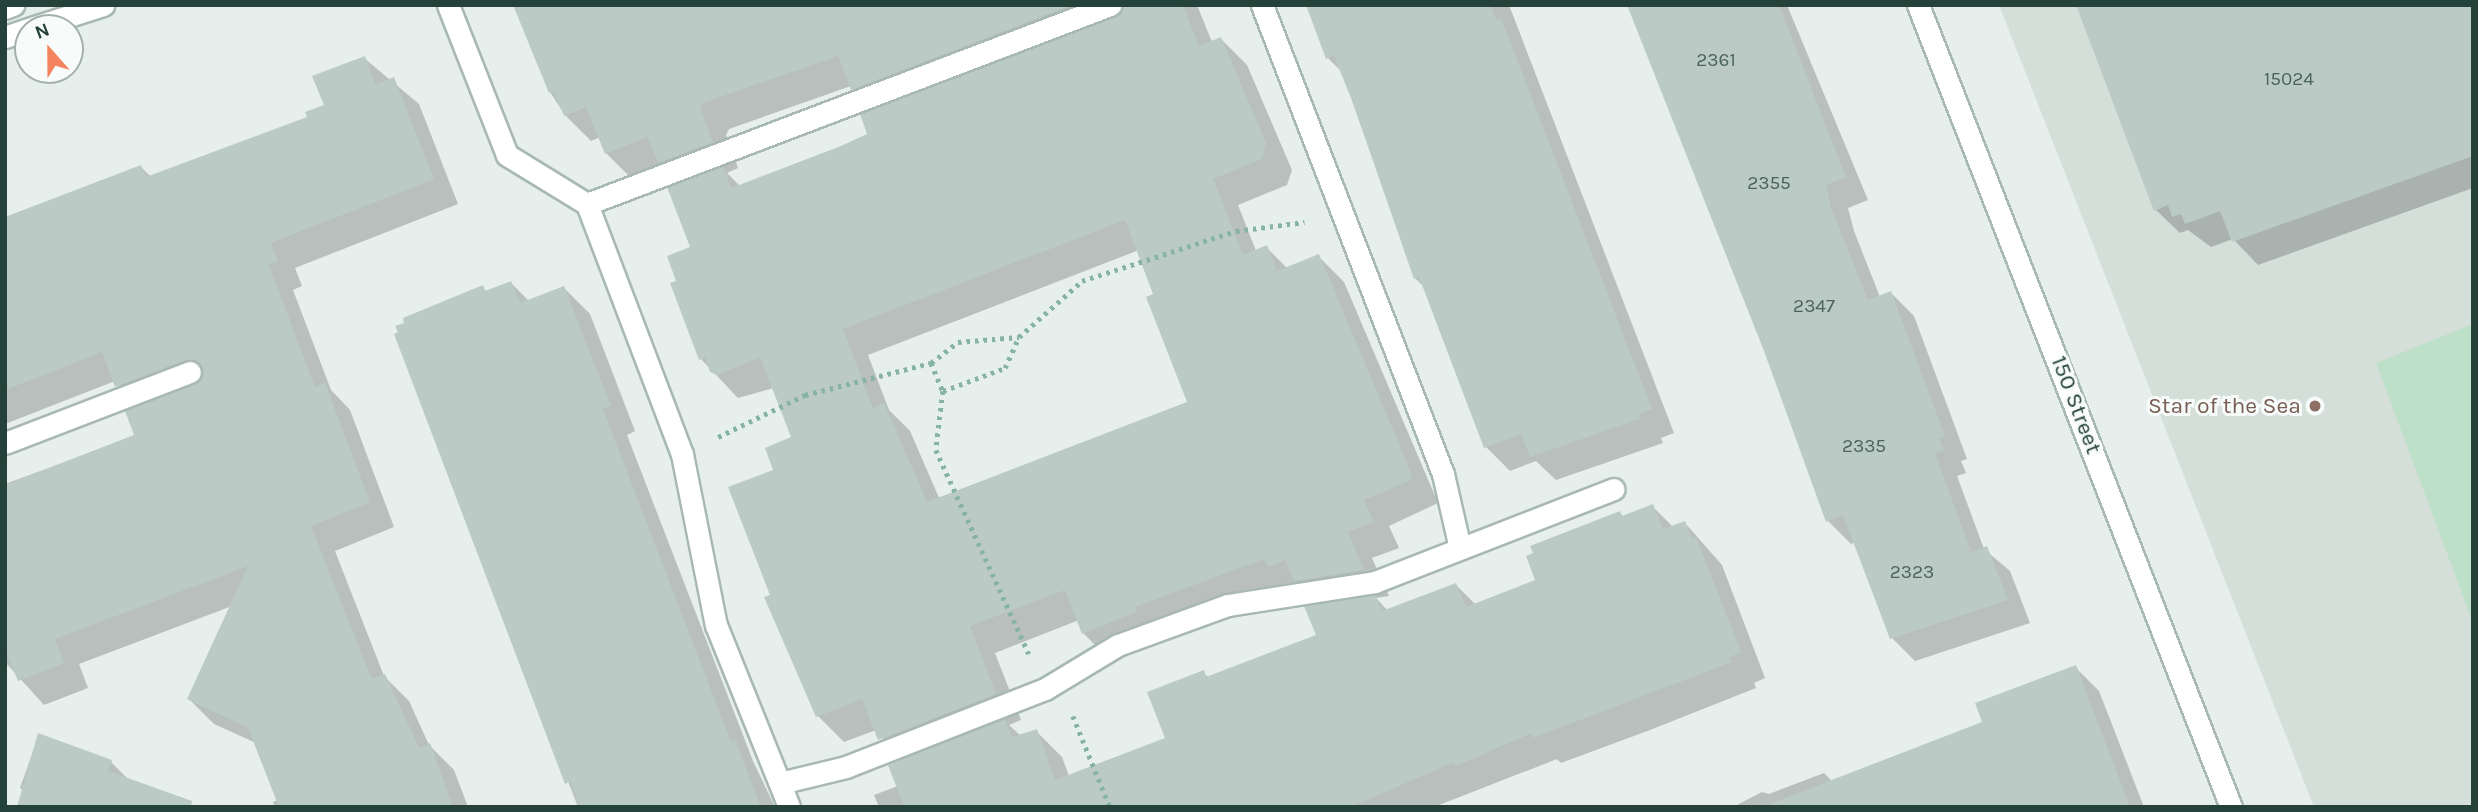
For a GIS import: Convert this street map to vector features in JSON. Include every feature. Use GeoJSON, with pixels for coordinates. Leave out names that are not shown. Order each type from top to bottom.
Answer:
{"type":"FeatureCollection","features":[{"type":"Feature","properties":{"kind":"street"},"geometry":{"type":"LineString","coordinates":[[5,8],[13,5]]}},
{"type":"Feature","properties":{"kind":"street"},"geometry":{"type":"LineString","coordinates":[[74,14],[103,5]]}},
{"type":"Feature","properties":{"kind":"street"},"geometry":{"type":"LineString","coordinates":[[448,5],[507,155],[587,204],[682,454],[716,625],[789,807]]}},
{"type":"Feature","properties":{"kind":"street"},"geometry":{"type":"LineString","coordinates":[[587,204],[1110,5]]}},
{"type":"Feature","properties":{"kind":"street"},"geometry":{"type":"LineString","coordinates":[[1262,5],[1443,474],[1460,548]]}},
{"type":"Feature","properties":{"kind":"street","name":"150 Street"},"geometry":{"type":"LineString","coordinates":[[1918,5],[2231,807]]}},
{"type":"Feature","properties":{"kind":"street"},"geometry":{"type":"LineString","coordinates":[[5,443],[190,372]]}},
{"type":"Feature","properties":{"kind":"street"},"geometry":{"type":"LineString","coordinates":[[780,783],[846,767],[1045,689],[1118,645],[1228,605],[1375,582],[1613,489]]}},
{"type":"Feature","properties":{"kind":"path"},"geometry":{"type":"LineString","coordinates":[[943,391],[1005,368],[1019,337],[1082,281],[1236,231],[1343,214]]}},
{"type":"Feature","properties":{"kind":"path"},"geometry":{"type":"LineString","coordinates":[[682,454],[806,395],[931,362],[958,342],[1019,337]]}},
{"type":"Feature","properties":{"kind":"path"},"geometry":{"type":"LineString","coordinates":[[931,362],[943,391],[936,450],[1045,689],[1068,705],[1110,807]]}},
{"type":"Feature","properties":{"kind":"shaded area","name":"Star of the Sea"},"geometry":{"type":"Polygon","coordinates":[[[1999,5],[2473,5],[2473,807],[2314,807],[1999,5]]]}},
{"type":"Feature","properties":{"kind":"green space"},"geometry":{"type":"Polygon","coordinates":[[[2473,324],[2473,623],[2376,363],[2473,324]]]}},
{"type":"Feature","properties":{"kind":"building"},"geometry":{"type":"Polygon","coordinates":[[[513,5],[1072,5],[851,90],[838,56],[703,103],[700,108],[713,142],[658,163],[648,137],[605,154],[586,107],[564,116],[554,91],[549,93],[513,5]]]}},
{"type":"Feature","properties":{"kind":"building"},"geometry":{"type":"Polygon","coordinates":[[[1123,5],[1183,5],[1199,46],[1221,37],[1266,143],[1262,159],[1213,179],[1243,255],[1267,245],[1277,271],[1319,254],[1412,475],[1409,481],[1364,500],[1374,522],[1348,532],[1364,570],[1294,581],[1285,560],[1268,567],[1264,559],[1135,607],[1137,612],[1082,634],[1065,590],[970,626],[996,694],[878,740],[862,699],[816,717],[764,597],[770,595],[728,487],[773,470],[765,448],[791,437],[760,357],[717,375],[710,372],[705,357],[699,360],[670,283],[676,281],[667,256],[690,247],[667,187],[723,166],[731,188],[867,134],[860,114],[1115,17],[1123,5]],[[1125,220],[843,329],[873,408],[884,403],[927,502],[1187,402],[1146,297],[1153,294],[1125,220]]]}},
{"type":"Feature","properties":{"kind":"building"},"geometry":{"type":"Polygon","coordinates":[[[1306,5],[1491,5],[1496,20],[1501,18],[1652,409],[1638,415],[1640,419],[1530,457],[1521,434],[1484,448],[1419,277],[1414,279],[1353,103],[1334,56],[1326,59],[1306,5]]]}},
{"type":"Feature","properties":{"kind":"building"},"geometry":{"type":"Polygon","coordinates":[[[1627,5],[1779,5],[1846,177],[1826,185],[1831,207],[1868,300],[1891,291],[1945,436],[1939,438],[1944,450],[1935,453],[1971,552],[1987,546],[2008,600],[1890,639],[1843,515],[1826,522],[1764,351],[1627,5]]]}},
{"type":"Feature","properties":{"kind":"building"},"geometry":{"type":"Polygon","coordinates":[[[2076,5],[2473,5],[2473,156],[2232,242],[2220,211],[2185,224],[2181,214],[2172,217],[2168,205],[2154,211],[2076,5]]]}},
{"type":"Feature","properties":{"kind":"building"},"geometry":{"type":"Polygon","coordinates":[[[365,56],[375,85],[394,77],[434,179],[271,243],[278,261],[269,265],[315,387],[325,383],[370,502],[311,526],[372,679],[385,674],[419,748],[430,743],[453,807],[279,807],[248,728],[187,699],[248,566],[55,639],[64,663],[18,681],[5,649],[5,485],[134,435],[125,411],[195,384],[203,373],[198,361],[186,360],[115,387],[102,352],[5,390],[5,217],[141,165],[146,177],[307,117],[305,112],[324,105],[312,76],[365,56]]]}},
{"type":"Feature","properties":{"kind":"building"},"geometry":{"type":"Polygon","coordinates":[[[511,281],[520,303],[564,286],[611,406],[603,409],[731,742],[735,740],[761,807],[579,807],[570,782],[565,784],[394,334],[398,332],[395,326],[404,323],[403,318],[483,285],[485,291],[511,281]]]}},
{"type":"Feature","properties":{"kind":"building"},"geometry":{"type":"Polygon","coordinates":[[[1653,504],[1663,529],[1685,521],[1692,539],[1696,537],[1741,652],[1730,657],[1732,662],[1533,738],[1532,733],[1456,766],[1454,762],[1351,807],[904,807],[888,765],[1005,719],[1012,737],[1037,729],[1055,780],[1165,738],[1147,692],[1204,670],[1206,677],[1316,635],[1304,606],[1375,595],[1382,611],[1456,583],[1466,607],[1535,580],[1526,556],[1533,553],[1530,546],[1620,511],[1622,516],[1653,504]]]}},
{"type":"Feature","properties":{"kind":"building"},"geometry":{"type":"Polygon","coordinates":[[[2076,665],[2130,807],[1772,807],[1772,803],[1982,722],[1975,703],[2076,665]]]}},
{"type":"Feature","properties":{"kind":"building"},"geometry":{"type":"Polygon","coordinates":[[[38,733],[112,760],[108,771],[192,801],[191,807],[17,807],[38,733]]]}},
{"type":"Feature","properties":{"kind":"place","name":"Star of the Sea"},"geometry":{"type":"Point","coordinates":[2315,406]}}]}
